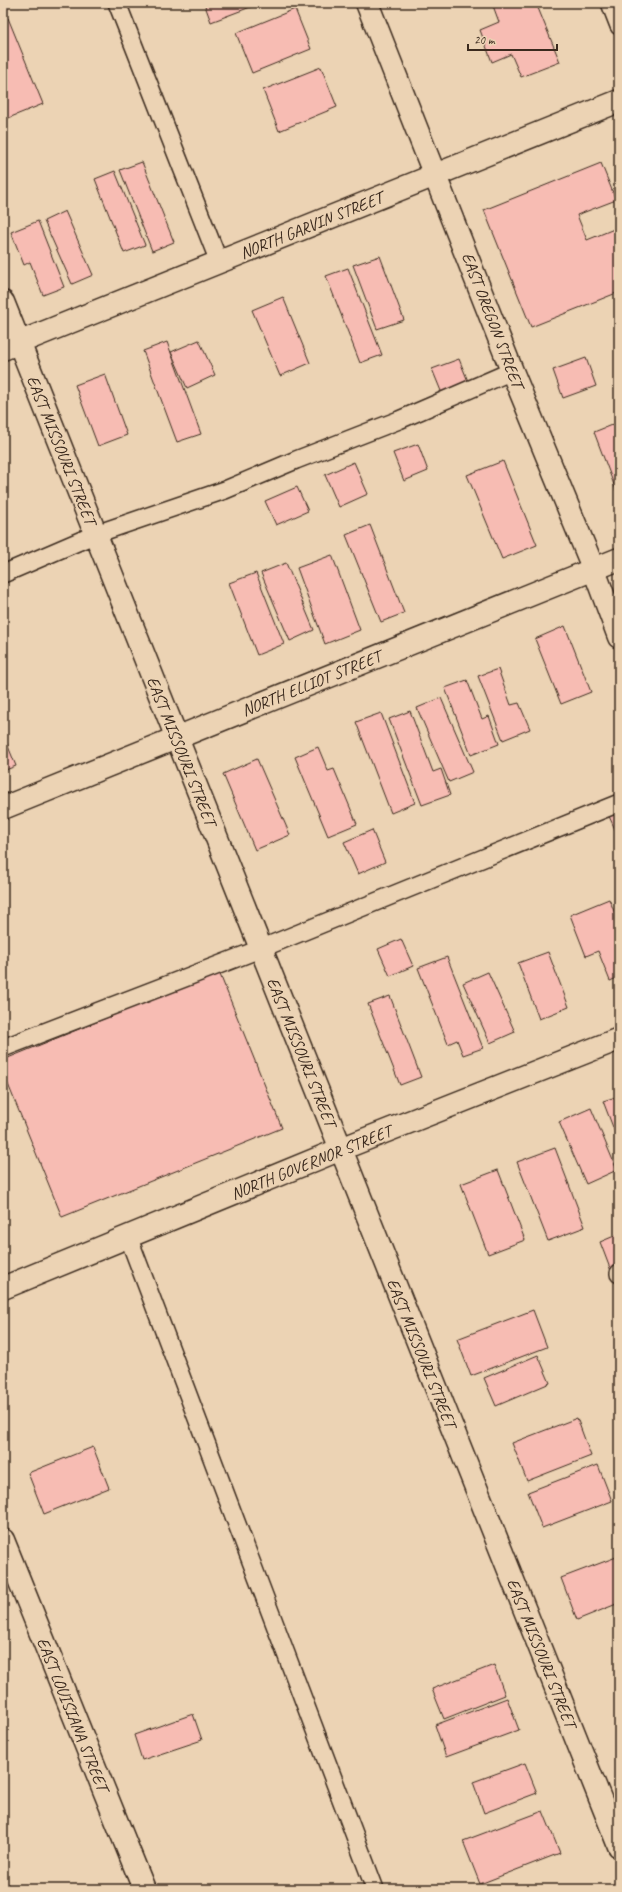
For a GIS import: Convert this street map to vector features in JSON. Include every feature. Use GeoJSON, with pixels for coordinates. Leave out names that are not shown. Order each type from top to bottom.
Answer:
{"type":"FeatureCollection","features":[{"type":"Feature","properties":{"kind":"street","name":"EAST OREGON STREET"},"geometry":{"type":"LineString","coordinates":[[367,3],[512,371],[594,570],[619,637]]}},
{"type":"Feature","properties":{"kind":"street","name":"NORTH GARVIN STREET"},"geometry":{"type":"LineString","coordinates":[[11,346],[619,101]]}},
{"type":"Feature","properties":{"kind":"street","name":"EAST MISSOURI STREET"},"geometry":{"type":"LineString","coordinates":[[3,302],[11,346],[96,534],[260,949],[619,1846]]}},
{"type":"Feature","properties":{"kind":"street","name":"NORTH ELLIOT STREET"},"geometry":{"type":"LineString","coordinates":[[3,808],[380,654],[619,560]]}},
{"type":"Feature","properties":{"kind":"street","name":"NORTH GOVERNOR STREET"},"geometry":{"type":"LineString","coordinates":[[3,1288],[341,1149],[619,1039]]}},
{"type":"Feature","properties":{"kind":"street","name":"EAST LOUISIANA STREET"},"geometry":{"type":"LineString","coordinates":[[3,1540],[144,1889]]}},
{"type":"Feature","properties":{"kind":"lane"},"geometry":{"type":"LineString","coordinates":[[117,3],[219,262]]}},
{"type":"Feature","properties":{"kind":"lane"},"geometry":{"type":"LineString","coordinates":[[610,3],[619,26]]}},
{"type":"Feature","properties":{"kind":"lane"},"geometry":{"type":"LineString","coordinates":[[3,574],[96,534],[226,490],[296,460],[399,420],[512,371]]}},
{"type":"Feature","properties":{"kind":"lane"},"geometry":{"type":"LineString","coordinates":[[3,1048],[260,949],[619,803]]}},
{"type":"Feature","properties":{"kind":"lane"},"geometry":{"type":"LineString","coordinates":[[128,1236],[375,1889]]}},
{"type":"Feature","properties":{"kind":"building"},"geometry":{"type":"Polygon","coordinates":[[[204,3],[261,3],[211,22],[204,3]]]}},
{"type":"Feature","properties":{"kind":"building"},"geometry":{"type":"Polygon","coordinates":[[[492,3],[536,3],[560,62],[521,77],[511,54],[492,62],[480,30],[499,22],[492,3]]]}},
{"type":"Feature","properties":{"kind":"building"},"geometry":{"type":"Polygon","coordinates":[[[295,9],[311,49],[252,73],[236,33],[295,9]]]}},
{"type":"Feature","properties":{"kind":"building"},"geometry":{"type":"Polygon","coordinates":[[[8,18],[43,104],[6,119],[3,110],[3,20],[8,18]]]}},
{"type":"Feature","properties":{"kind":"building"},"geometry":{"type":"Polygon","coordinates":[[[321,67],[337,107],[279,131],[263,90],[321,67]]]}},
{"type":"Feature","properties":{"kind":"building"},"geometry":{"type":"Polygon","coordinates":[[[142,162],[174,242],[152,251],[120,170],[142,162]]]}},
{"type":"Feature","properties":{"kind":"building"},"geometry":{"type":"Polygon","coordinates":[[[601,163],[616,200],[577,215],[587,240],[619,227],[619,292],[531,327],[484,210],[601,163]]]}},
{"type":"Feature","properties":{"kind":"building"},"geometry":{"type":"Polygon","coordinates":[[[115,171],[145,245],[124,253],[95,179],[115,171]]]}},
{"type":"Feature","properties":{"kind":"building"},"geometry":{"type":"Polygon","coordinates":[[[65,211],[93,275],[72,284],[44,221],[65,211]]]}},
{"type":"Feature","properties":{"kind":"building"},"geometry":{"type":"Polygon","coordinates":[[[38,221],[64,287],[43,295],[30,262],[24,265],[11,232],[38,221]]]}},
{"type":"Feature","properties":{"kind":"building"},"geometry":{"type":"Polygon","coordinates":[[[380,256],[404,320],[377,329],[353,265],[380,256]]]}},
{"type":"Feature","properties":{"kind":"building"},"geometry":{"type":"Polygon","coordinates":[[[348,268],[382,355],[360,363],[326,276],[348,268]]]}},
{"type":"Feature","properties":{"kind":"building"},"geometry":{"type":"Polygon","coordinates":[[[283,297],[310,363],[280,376],[252,310],[283,297]]]}},
{"type":"Feature","properties":{"kind":"building"},"geometry":{"type":"Polygon","coordinates":[[[199,340],[215,375],[187,388],[171,352],[199,340]]]}},
{"type":"Feature","properties":{"kind":"building"},"geometry":{"type":"Polygon","coordinates":[[[167,342],[201,434],[177,442],[143,351],[167,342]]]}},
{"type":"Feature","properties":{"kind":"building"},"geometry":{"type":"Polygon","coordinates":[[[586,358],[596,386],[563,398],[553,370],[586,358]]]}},
{"type":"Feature","properties":{"kind":"building"},"geometry":{"type":"Polygon","coordinates":[[[459,359],[470,386],[443,396],[432,369],[459,359]]]}},
{"type":"Feature","properties":{"kind":"building"},"geometry":{"type":"Polygon","coordinates":[[[105,374],[127,435],[98,446],[75,385],[105,374]]]}},
{"type":"Feature","properties":{"kind":"building"},"geometry":{"type":"Polygon","coordinates":[[[619,422],[619,498],[594,432],[619,422]]]}},
{"type":"Feature","properties":{"kind":"building"},"geometry":{"type":"Polygon","coordinates":[[[418,444],[428,471],[404,481],[393,453],[418,444]]]}},
{"type":"Feature","properties":{"kind":"building"},"geometry":{"type":"Polygon","coordinates":[[[503,461],[537,545],[502,559],[467,475],[503,461]]]}},
{"type":"Feature","properties":{"kind":"building"},"geometry":{"type":"Polygon","coordinates":[[[354,462],[368,494],[339,507],[325,475],[354,462]]]}},
{"type":"Feature","properties":{"kind":"building"},"geometry":{"type":"Polygon","coordinates":[[[297,487],[308,511],[276,525],[265,501],[297,487]]]}},
{"type":"Feature","properties":{"kind":"building"},"geometry":{"type":"Polygon","coordinates":[[[370,525],[404,613],[381,622],[346,535],[370,525]]]}},
{"type":"Feature","properties":{"kind":"building"},"geometry":{"type":"Polygon","coordinates":[[[332,555],[360,630],[325,644],[297,568],[332,555]]]}},
{"type":"Feature","properties":{"kind":"building"},"geometry":{"type":"Polygon","coordinates":[[[286,563],[314,630],[290,641],[261,573],[286,563]]]}},
{"type":"Feature","properties":{"kind":"building"},"geometry":{"type":"Polygon","coordinates":[[[256,573],[284,644],[257,655],[229,583],[256,573]]]}},
{"type":"Feature","properties":{"kind":"building"},"geometry":{"type":"Polygon","coordinates":[[[565,626],[591,692],[561,704],[535,639],[565,626]]]}},
{"type":"Feature","properties":{"kind":"building"},"geometry":{"type":"Polygon","coordinates":[[[498,669],[511,705],[519,703],[530,729],[503,740],[478,676],[498,669]]]}},
{"type":"Feature","properties":{"kind":"building"},"geometry":{"type":"Polygon","coordinates":[[[467,680],[482,719],[489,716],[499,744],[471,755],[445,688],[467,680]]]}},
{"type":"Feature","properties":{"kind":"building"},"geometry":{"type":"Polygon","coordinates":[[[441,698],[473,772],[449,782],[417,708],[441,698]]]}},
{"type":"Feature","properties":{"kind":"building"},"geometry":{"type":"Polygon","coordinates":[[[410,711],[433,772],[441,769],[450,795],[422,805],[389,719],[410,711]]]}},
{"type":"Feature","properties":{"kind":"building"},"geometry":{"type":"Polygon","coordinates":[[[381,713],[415,803],[391,813],[356,722],[381,713]]]}},
{"type":"Feature","properties":{"kind":"building"},"geometry":{"type":"Polygon","coordinates":[[[3,734],[16,766],[3,771],[3,734]]]}},
{"type":"Feature","properties":{"kind":"building"},"geometry":{"type":"Polygon","coordinates":[[[318,747],[328,771],[334,769],[357,824],[328,836],[295,757],[318,747]]]}},
{"type":"Feature","properties":{"kind":"building"},"geometry":{"type":"Polygon","coordinates":[[[257,759],[290,835],[255,850],[223,774],[257,759]]]}},
{"type":"Feature","properties":{"kind":"building"},"geometry":{"type":"Polygon","coordinates":[[[619,809],[619,838],[608,814],[619,809]]]}},
{"type":"Feature","properties":{"kind":"building"},"geometry":{"type":"Polygon","coordinates":[[[372,830],[385,862],[358,874],[344,842],[372,830]]]}},
{"type":"Feature","properties":{"kind":"building"},"geometry":{"type":"Polygon","coordinates":[[[609,899],[619,923],[619,977],[610,981],[598,951],[586,956],[570,915],[609,899]]]}},
{"type":"Feature","properties":{"kind":"building"},"geometry":{"type":"Polygon","coordinates":[[[401,939],[413,966],[390,976],[378,949],[401,939]]]}},
{"type":"Feature","properties":{"kind":"building"},"geometry":{"type":"Polygon","coordinates":[[[548,952],[569,1007],[539,1019],[518,963],[548,952]]]}},
{"type":"Feature","properties":{"kind":"building"},"geometry":{"type":"Polygon","coordinates":[[[447,957],[483,1048],[463,1055],[457,1040],[448,1044],[418,968],[447,957]]]}},
{"type":"Feature","properties":{"kind":"building"},"geometry":{"type":"Polygon","coordinates":[[[219,972],[282,1128],[62,1217],[3,1072],[3,1060],[219,972]]]}},
{"type":"Feature","properties":{"kind":"building"},"geometry":{"type":"Polygon","coordinates":[[[488,972],[515,1032],[490,1043],[463,983],[488,972]]]}},
{"type":"Feature","properties":{"kind":"building"},"geometry":{"type":"Polygon","coordinates":[[[390,996],[421,1077],[400,1085],[368,1004],[390,996]]]}},
{"type":"Feature","properties":{"kind":"building"},"geometry":{"type":"Polygon","coordinates":[[[619,1096],[619,1143],[603,1101],[619,1096]]]}},
{"type":"Feature","properties":{"kind":"building"},"geometry":{"type":"Polygon","coordinates":[[[591,1108],[617,1170],[586,1184],[559,1122],[591,1108]]]}},
{"type":"Feature","properties":{"kind":"building"},"geometry":{"type":"Polygon","coordinates":[[[555,1148],[585,1227],[548,1241],[517,1162],[555,1148]]]}},
{"type":"Feature","properties":{"kind":"building"},"geometry":{"type":"Polygon","coordinates":[[[498,1170],[525,1240],[488,1254],[461,1184],[498,1170]]]}},
{"type":"Feature","properties":{"kind":"building"},"geometry":{"type":"Polygon","coordinates":[[[619,1234],[619,1268],[611,1271],[600,1242],[619,1234]]]}},
{"type":"Feature","properties":{"kind":"building"},"geometry":{"type":"Polygon","coordinates":[[[533,1310],[547,1347],[471,1376],[457,1339],[533,1310]]]}},
{"type":"Feature","properties":{"kind":"building"},"geometry":{"type":"Polygon","coordinates":[[[538,1355],[550,1383],[496,1406],[484,1378],[538,1355]]]}},
{"type":"Feature","properties":{"kind":"building"},"geometry":{"type":"Polygon","coordinates":[[[577,1418],[591,1456],[527,1481],[512,1443],[577,1418]]]}},
{"type":"Feature","properties":{"kind":"building"},"geometry":{"type":"Polygon","coordinates":[[[93,1447],[109,1488],[44,1514],[28,1473],[93,1447]]]}},
{"type":"Feature","properties":{"kind":"building"},"geometry":{"type":"Polygon","coordinates":[[[598,1465],[612,1501],[542,1528],[528,1492],[598,1465]]]}},
{"type":"Feature","properties":{"kind":"building"},"geometry":{"type":"Polygon","coordinates":[[[619,1556],[619,1603],[577,1620],[561,1578],[619,1556]]]}},
{"type":"Feature","properties":{"kind":"building"},"geometry":{"type":"Polygon","coordinates":[[[494,1665],[505,1695],[444,1719],[432,1689],[494,1665]]]}},
{"type":"Feature","properties":{"kind":"building"},"geometry":{"type":"Polygon","coordinates":[[[507,1698],[519,1730],[446,1757],[435,1725],[507,1698]]]}},
{"type":"Feature","properties":{"kind":"building"},"geometry":{"type":"Polygon","coordinates":[[[193,1714],[202,1740],[142,1760],[134,1735],[193,1714]]]}},
{"type":"Feature","properties":{"kind":"building"},"geometry":{"type":"Polygon","coordinates":[[[525,1763],[537,1793],[484,1813],[473,1782],[525,1763]]]}},
{"type":"Feature","properties":{"kind":"building"},"geometry":{"type":"Polygon","coordinates":[[[543,1811],[560,1853],[480,1884],[463,1841],[543,1811]]]}}]}
